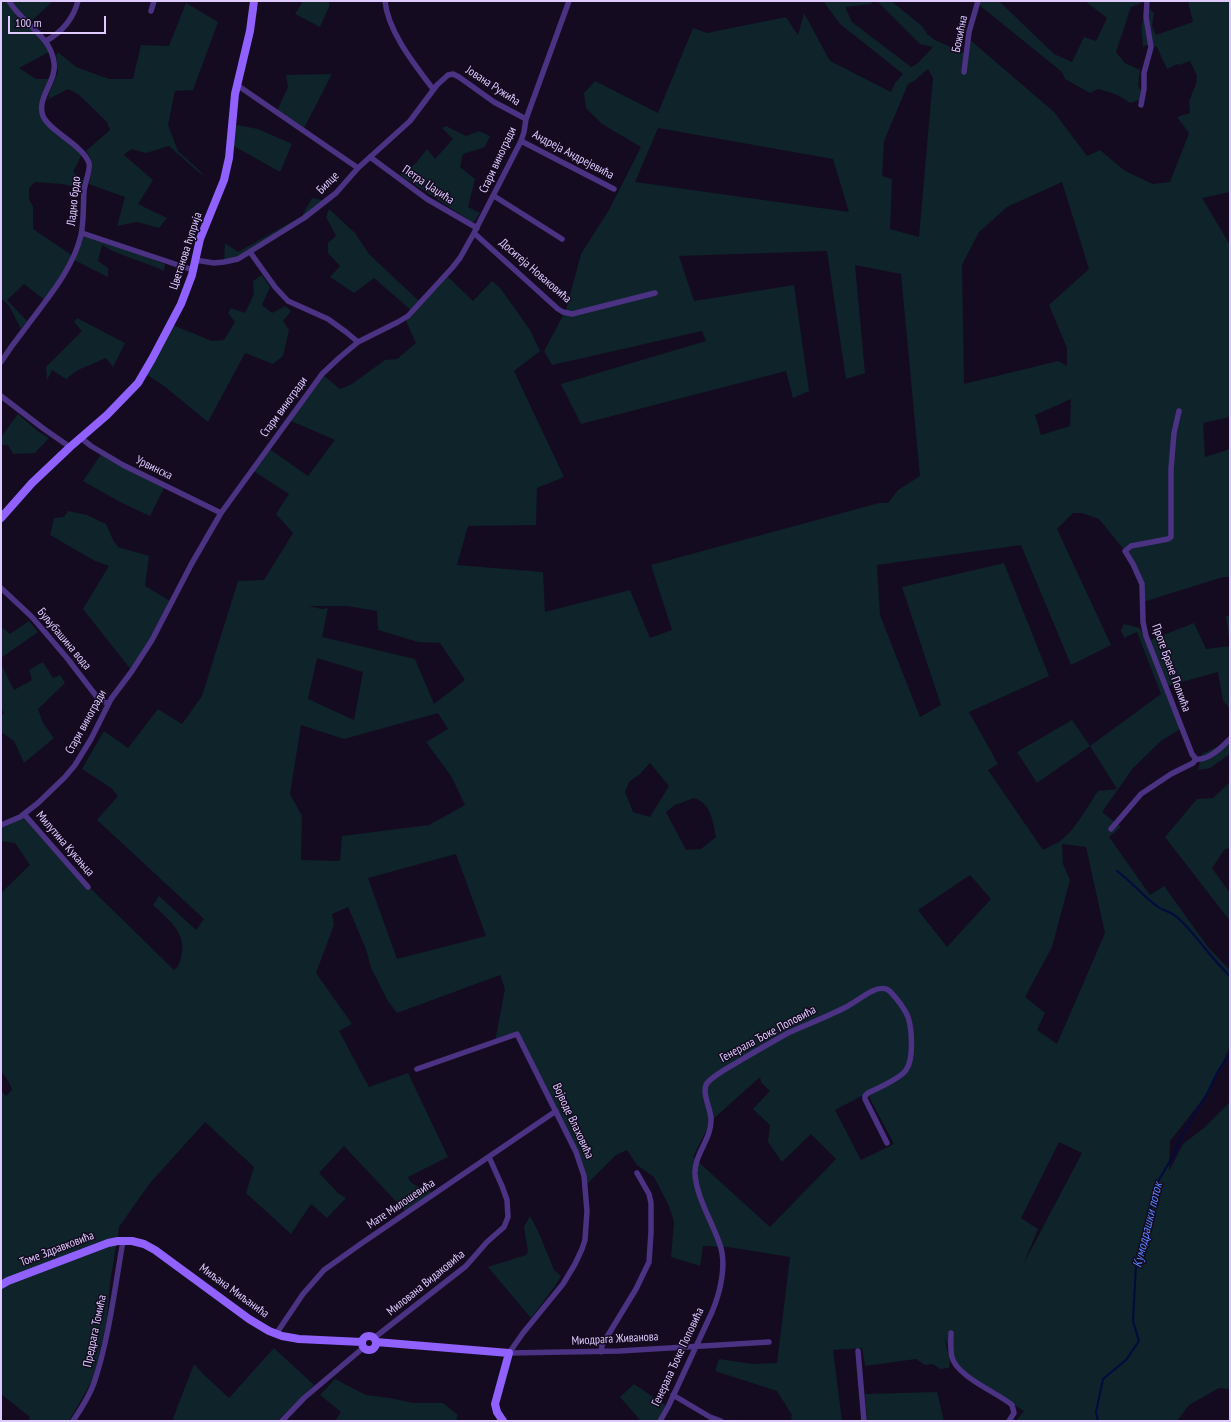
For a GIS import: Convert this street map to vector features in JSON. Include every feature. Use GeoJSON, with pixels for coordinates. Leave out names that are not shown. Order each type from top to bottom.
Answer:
{"type":"FeatureCollection","features":[{"type":"Feature","properties":{"kind":"street","name":"Ладно брдо"},"geometry":{"type":"LineString","coordinates":[[1,362],[54,290],[74,256],[82,233],[84,189],[89,164],[82,154],[48,123],[42,114],[43,102],[52,79],[55,66],[52,54],[46,41],[16,12],[9,1]]}},
{"type":"Feature","properties":{"kind":"street"},"geometry":{"type":"LineString","coordinates":[[46,41],[63,30],[70,20],[78,1]]}},
{"type":"Feature","properties":{"kind":"street"},"geometry":{"type":"LineString","coordinates":[[151,12],[154,1]]}},
{"type":"Feature","properties":{"kind":"street","name":"Цветанова ћуприја"},"geometry":{"type":"LineString","coordinates":[[1,518],[27,488],[70,446],[81,438],[121,401],[140,380],[181,304],[193,270],[200,239],[224,180],[229,158],[237,85],[251,27],[254,1]]}},
{"type":"Feature","properties":{"kind":"street"},"geometry":{"type":"LineString","coordinates":[[385,1],[388,13],[400,41],[433,89]]}},
{"type":"Feature","properties":{"kind":"street","name":"Стари виногради"},"geometry":{"type":"LineString","coordinates":[[1,825],[24,814],[43,799],[75,765],[85,750],[108,704],[141,658],[203,543],[221,513],[322,374],[338,358],[358,342],[408,316],[455,264],[494,196],[521,141],[526,119],[570,1]]}},
{"type":"Feature","properties":{"kind":"street","name":"Божићна"},"geometry":{"type":"LineString","coordinates":[[964,72],[970,32],[978,1]]}},
{"type":"Feature","properties":{"kind":"street"},"geometry":{"type":"LineString","coordinates":[[1142,106],[1144,73],[1151,47],[1146,16],[1147,1]]}},
{"type":"Feature","properties":{"kind":"street","name":"Јована Ружића"},"geometry":{"type":"LineString","coordinates":[[448,75],[453,74],[459,76],[494,102],[526,119]]}},
{"type":"Feature","properties":{"kind":"street","name":"Билце"},"geometry":{"type":"LineString","coordinates":[[195,260],[214,263],[238,259],[314,211],[339,190],[358,168],[410,121],[433,89],[448,75]]}},
{"type":"Feature","properties":{"kind":"street"},"geometry":{"type":"LineString","coordinates":[[237,85],[358,168]]}},
{"type":"Feature","properties":{"kind":"street","name":"Андреја Андрејевића"},"geometry":{"type":"LineString","coordinates":[[521,141],[614,189]]}},
{"type":"Feature","properties":{"kind":"street","name":"Петра Џаџића"},"geometry":{"type":"LineString","coordinates":[[370,157],[428,199],[475,230]]}},
{"type":"Feature","properties":{"kind":"street"},"geometry":{"type":"LineString","coordinates":[[494,196],[562,239]]}},
{"type":"Feature","properties":{"kind":"street","name":"Доситеја Новаковића"},"geometry":{"type":"LineString","coordinates":[[475,230],[558,309],[566,313],[572,314],[655,293]]}},
{"type":"Feature","properties":{"kind":"street"},"geometry":{"type":"LineString","coordinates":[[82,233],[193,270]]}},
{"type":"Feature","properties":{"kind":"street"},"geometry":{"type":"LineString","coordinates":[[250,252],[280,293],[288,301],[328,319],[358,342]]}},
{"type":"Feature","properties":{"kind":"street"},"geometry":{"type":"LineString","coordinates":[[1,396],[15,405],[44,429],[70,446]]}},
{"type":"Feature","properties":{"kind":"street","name":"Проте Бране Полкића"},"geometry":{"type":"LineString","coordinates":[[1179,411],[1173,440],[1171,469],[1171,537],[1168,539],[1131,546],[1125,551],[1134,564],[1142,584],[1143,622],[1146,636],[1192,754],[1196,759]]}},
{"type":"Feature","properties":{"kind":"street","name":"Урвинска"},"geometry":{"type":"LineString","coordinates":[[81,438],[123,465],[221,513]]}},
{"type":"Feature","properties":{"kind":"street","name":"Буљубашина вода"},"geometry":{"type":"LineString","coordinates":[[1,588],[32,617],[97,697],[108,704]]}},
{"type":"Feature","properties":{"kind":"street"},"geometry":{"type":"LineString","coordinates":[[1111,829],[1141,794],[1171,774],[1193,763],[1196,759],[1200,760],[1218,750],[1230,739]]}},
{"type":"Feature","properties":{"kind":"street","name":"Милутина Кукањца"},"geometry":{"type":"LineString","coordinates":[[24,814],[88,887]]}},
{"type":"Feature","properties":{"kind":"street","name":"Генерала Ђоке Поповића"},"geometry":{"type":"LineString","coordinates":[[660,1421],[712,1312],[717,1299],[721,1280],[722,1261],[720,1245],[704,1208],[695,1173],[696,1162],[711,1126],[711,1115],[705,1089],[707,1083],[750,1054],[789,1033],[849,1006],[873,991],[882,988],[886,989],[891,992],[903,1007],[910,1023],[912,1055],[909,1066],[902,1075],[865,1096],[865,1099],[887,1143]]}},
{"type":"Feature","properties":{"kind":"street","name":"Војводе Влаховића"},"geometry":{"type":"LineString","coordinates":[[417,1070],[517,1034],[576,1152],[584,1176],[586,1211],[585,1240],[580,1256],[567,1278],[509,1352],[495,1404],[497,1412],[503,1421]]}},
{"type":"Feature","properties":{"kind":"street","name":"Мате Милошевића"},"geometry":{"type":"LineString","coordinates":[[276,1334],[303,1294],[324,1270],[556,1111]]}},
{"type":"Feature","properties":{"kind":"street","name":"Милована Видаковића"},"geometry":{"type":"LineString","coordinates":[[375,1340],[466,1266],[486,1242],[504,1227],[508,1219],[507,1200],[489,1157]]}},
{"type":"Feature","properties":{"kind":"street"},"geometry":{"type":"LineString","coordinates":[[601,1352],[602,1345],[636,1289],[649,1262],[651,1204],[649,1194],[637,1173]]}},
{"type":"Feature","properties":{"kind":"street","name":"Миљана Миљанића"},"geometry":{"type":"LineString","coordinates":[[123,1241],[140,1243],[155,1250],[249,1319],[276,1334],[308,1340],[362,1345]]}},
{"type":"Feature","properties":{"kind":"street","name":"Томе Здравковића"},"geometry":{"type":"LineString","coordinates":[[1,1285],[97,1246],[123,1241]]}},
{"type":"Feature","properties":{"kind":"street","name":"Предрага Томића"},"geometry":{"type":"LineString","coordinates":[[73,1421],[90,1392],[97,1374],[123,1241]]}},
{"type":"Feature","properties":{"kind":"street"},"geometry":{"type":"LineString","coordinates":[[951,1332],[953,1361],[968,1377],[1012,1405],[1014,1413],[1009,1421]]}},
{"type":"Feature","properties":{"kind":"street"},"geometry":{"type":"LineString","coordinates":[[282,1421],[304,1398],[362,1345],[363,1339],[367,1336],[370,1336],[375,1340],[509,1352]]}},
{"type":"Feature","properties":{"kind":"street"},"geometry":{"type":"LineString","coordinates":[[362,1345],[366,1350],[371,1351],[374,1348],[375,1340]]}},
{"type":"Feature","properties":{"kind":"street","name":"Миодрага Живанова"},"geometry":{"type":"LineString","coordinates":[[509,1352],[601,1352],[769,1342]]}},
{"type":"Feature","properties":{"kind":"street"},"geometry":{"type":"LineString","coordinates":[[858,1351],[864,1421]]}},
{"type":"Feature","properties":{"kind":"street"},"geometry":{"type":"LineString","coordinates":[[673,1395],[710,1417],[721,1421]]}},
{"type":"Feature","properties":{"kind":"shaded area"},"geometry":{"type":"Polygon","coordinates":[[[3,1],[53,1],[29,23],[51,51],[19,68],[36,79],[52,79],[43,102],[42,114],[82,154],[73,172],[85,182],[84,189],[62,184],[35,182],[29,188],[29,199],[33,207],[33,229],[73,256],[82,233],[165,264],[164,271],[117,253],[102,245],[98,261],[108,268],[108,277],[72,259],[46,301],[24,284],[7,300],[27,321],[21,329],[9,306],[1,298],[1,12],[3,1]]]}},
{"type":"Feature","properties":{"kind":"shaded area"},"geometry":{"type":"Polygon","coordinates":[[[303,1],[329,1],[329,7],[320,27],[295,14],[303,1]]]}},
{"type":"Feature","properties":{"kind":"shaded area"},"geometry":{"type":"Polygon","coordinates":[[[823,1],[872,1],[871,4],[845,7],[852,22],[911,67],[910,68],[918,63],[933,47],[920,44],[877,1],[891,1],[922,26],[927,34],[935,40],[966,54],[969,39],[1054,112],[1087,156],[1100,150],[1125,171],[1153,184],[1170,182],[1189,133],[1177,117],[1190,113],[1189,101],[1196,84],[1197,76],[1190,61],[1179,65],[1177,64],[1167,69],[1157,47],[1149,44],[1143,47],[1143,19],[1150,9],[1154,13],[1152,26],[1156,35],[1193,22],[1188,1],[1230,1],[1230,192],[1202,198],[1230,245],[1230,417],[1203,423],[1205,457],[1230,449],[1230,577],[1223,577],[1143,602],[1143,592],[1125,551],[1099,519],[1082,513],[1073,513],[1057,529],[1111,645],[1071,665],[1021,545],[877,565],[880,615],[920,717],[941,705],[902,587],[1004,563],[1049,676],[969,712],[998,764],[988,770],[1043,850],[1057,843],[1069,833],[1098,791],[1117,789],[1090,746],[1161,694],[1137,632],[1124,638],[1121,630],[1124,624],[1140,628],[1149,644],[1154,649],[1148,641],[1194,623],[1206,649],[1230,646],[1230,709],[1223,701],[1218,672],[1167,686],[1182,728],[1162,740],[1133,768],[1102,812],[1121,827],[1109,837],[1150,895],[1164,886],[1208,947],[1230,970],[1230,1046],[1210,1090],[1170,1141],[1169,1171],[1183,1144],[1205,1127],[1230,1102],[1230,1389],[1219,1388],[1189,1405],[1177,1421],[1016,1421],[1024,1411],[968,1377],[957,1367],[944,1337],[950,1360],[949,1368],[940,1369],[933,1364],[925,1365],[916,1359],[865,1366],[862,1348],[833,1350],[842,1421],[791,1421],[792,1415],[777,1391],[715,1371],[719,1359],[752,1364],[777,1363],[790,1257],[728,1247],[703,1246],[700,1266],[671,1257],[674,1222],[669,1206],[654,1177],[637,1165],[627,1150],[616,1155],[585,1186],[581,1166],[518,1034],[495,1042],[505,989],[500,975],[397,1013],[388,1001],[371,968],[366,949],[348,907],[332,914],[334,925],[316,973],[352,1024],[339,1031],[369,1087],[408,1073],[448,1157],[408,1177],[409,1180],[415,1185],[432,1192],[405,1211],[344,1146],[319,1173],[338,1193],[346,1198],[327,1218],[311,1204],[291,1234],[246,1193],[254,1167],[205,1122],[150,1183],[119,1227],[110,1283],[107,1320],[95,1372],[92,1381],[69,1421],[28,1421],[30,1417],[1,1394],[1,1090],[6,1096],[12,1090],[9,1082],[1,1071],[1,893],[30,865],[15,843],[1,841],[1,825],[24,814],[80,878],[174,970],[177,967],[180,961],[182,941],[175,928],[153,905],[159,896],[196,930],[204,919],[97,820],[118,796],[111,788],[82,769],[104,731],[128,748],[158,709],[182,724],[202,696],[238,581],[264,580],[293,533],[276,514],[289,494],[252,470],[268,448],[308,476],[335,440],[291,421],[322,374],[340,389],[352,384],[385,360],[397,359],[416,343],[405,319],[412,311],[374,278],[354,293],[330,277],[340,266],[328,253],[328,243],[336,236],[326,217],[329,209],[355,233],[369,254],[421,303],[446,275],[473,301],[492,281],[501,289],[530,330],[540,351],[514,371],[564,477],[537,488],[536,525],[468,526],[457,565],[543,572],[545,612],[630,590],[650,638],[672,630],[651,565],[879,503],[888,503],[898,490],[920,476],[901,274],[855,265],[865,373],[846,379],[827,251],[679,256],[694,301],[794,285],[809,391],[793,398],[786,371],[581,424],[561,384],[706,341],[702,331],[552,365],[544,351],[566,310],[581,254],[609,210],[641,147],[602,124],[586,108],[584,93],[595,81],[658,113],[693,28],[707,33],[786,17],[798,35],[804,13],[830,61],[891,92],[895,83],[903,74],[840,24],[823,1]],[[928,69],[908,84],[884,141],[882,176],[892,179],[890,229],[919,237],[933,78],[928,69]],[[658,128],[635,182],[849,212],[833,159],[658,128]],[[1062,182],[1007,207],[979,232],[962,265],[964,384],[1058,361],[1067,366],[1067,348],[1049,305],[1089,269],[1062,182]],[[1071,399],[1035,415],[1041,435],[1070,426],[1071,399]],[[308,606],[322,609],[328,608],[322,637],[415,659],[434,704],[465,680],[440,643],[418,642],[378,630],[377,611],[347,606],[308,606]],[[317,658],[308,699],[354,720],[363,672],[317,658]],[[438,713],[344,739],[301,725],[290,794],[302,816],[301,860],[340,861],[342,836],[429,825],[465,805],[451,776],[426,742],[448,729],[438,713]],[[650,763],[640,774],[629,782],[625,792],[633,812],[650,817],[669,786],[650,763]],[[694,798],[675,805],[666,812],[686,850],[701,849],[716,837],[708,809],[700,800],[694,798]],[[1062,844],[1063,864],[1070,880],[1052,947],[1025,997],[1045,1013],[1037,1030],[1057,1044],[1105,933],[1086,847],[1062,844]],[[456,854],[368,878],[397,959],[486,936],[456,854]],[[970,875],[918,910],[947,947],[991,899],[970,875]],[[760,1077],[711,1121],[693,1157],[770,1227],[836,1159],[811,1134],[782,1162],[768,1142],[770,1125],[753,1109],[770,1091],[761,1082],[760,1077]],[[867,1093],[835,1110],[861,1160],[894,1144],[867,1093]],[[1059,1142],[1021,1218],[1038,1229],[1023,1265],[1082,1153],[1059,1142]]]}},
{"type":"Feature","properties":{"kind":"shaded area"},"geometry":{"type":"Polygon","coordinates":[[[978,1],[999,1],[1054,54],[1072,62],[1084,37],[1096,41],[1107,18],[1085,1],[1146,1],[1131,7],[1116,52],[1125,63],[1140,70],[1138,85],[1141,91],[1140,100],[1130,103],[1115,94],[1098,89],[1090,93],[1065,79],[1062,72],[978,4],[978,1]]]}},
{"type":"Feature","properties":{"kind":"shaded area"},"geometry":{"type":"Polygon","coordinates":[[[186,3],[218,22],[193,90],[175,91],[168,125],[178,151],[200,171],[203,176],[169,146],[146,153],[131,149],[124,155],[153,180],[138,204],[167,218],[159,228],[137,222],[117,226],[125,197],[89,184],[92,163],[86,151],[110,130],[107,122],[78,94],[68,89],[43,102],[50,97],[48,96],[58,72],[56,55],[58,52],[76,67],[109,79],[133,79],[141,45],[169,46],[186,3]]]}},
{"type":"Feature","properties":{"kind":"shaded area"},"geometry":{"type":"Polygon","coordinates":[[[332,74],[303,130],[277,111],[288,87],[286,75],[332,74]]]}},
{"type":"Feature","properties":{"kind":"shaded area"},"geometry":{"type":"Polygon","coordinates":[[[232,124],[258,129],[292,144],[280,172],[230,144],[232,124]]]}},
{"type":"Feature","properties":{"kind":"shaded area"},"geometry":{"type":"Polygon","coordinates":[[[446,126],[466,136],[479,131],[490,136],[485,147],[463,154],[460,167],[475,179],[468,207],[480,213],[474,222],[400,175],[416,163],[427,149],[435,159],[453,139],[442,128],[446,126]]]}},
{"type":"Feature","properties":{"kind":"shaded area"},"geometry":{"type":"Polygon","coordinates":[[[312,198],[327,201],[250,252],[224,262],[225,243],[238,252],[302,216],[312,198]]]}},
{"type":"Feature","properties":{"kind":"shaded area"},"geometry":{"type":"Polygon","coordinates":[[[262,275],[270,287],[262,305],[272,313],[285,306],[291,311],[283,321],[289,330],[283,356],[273,364],[245,353],[208,422],[164,386],[144,373],[170,324],[212,341],[224,340],[235,322],[228,313],[231,308],[245,313],[254,294],[253,281],[262,275]]]}},
{"type":"Feature","properties":{"kind":"shaded area"},"geometry":{"type":"Polygon","coordinates":[[[77,318],[125,343],[113,367],[106,358],[78,370],[66,379],[52,370],[47,380],[46,367],[82,331],[74,322],[77,318]]]}},
{"type":"Feature","properties":{"kind":"shaded area"},"geometry":{"type":"Polygon","coordinates":[[[18,414],[39,432],[49,438],[35,453],[13,454],[8,445],[1,445],[1,437],[18,414]]]}},
{"type":"Feature","properties":{"kind":"shaded area"},"geometry":{"type":"Polygon","coordinates":[[[102,453],[165,486],[150,516],[120,502],[83,481],[102,453]]]}},
{"type":"Feature","properties":{"kind":"shaded area"},"geometry":{"type":"Polygon","coordinates":[[[68,511],[87,515],[106,524],[118,547],[149,556],[145,586],[172,602],[132,671],[83,609],[109,566],[95,561],[50,535],[54,518],[64,517],[68,511]]]}},
{"type":"Feature","properties":{"kind":"shaded area"},"geometry":{"type":"Polygon","coordinates":[[[1226,616],[1230,616],[1230,646],[1226,616]]]}},
{"type":"Feature","properties":{"kind":"shaded area"},"geometry":{"type":"Polygon","coordinates":[[[29,621],[38,632],[1,658],[1,630],[3,628],[10,634],[29,621]]]}},
{"type":"Feature","properties":{"kind":"shaded area"},"geometry":{"type":"Polygon","coordinates":[[[43,662],[53,678],[60,675],[65,683],[38,709],[43,723],[54,738],[24,763],[14,741],[1,732],[1,716],[4,713],[1,708],[1,664],[14,690],[32,680],[29,670],[43,662]]]}},
{"type":"Feature","properties":{"kind":"shaded area"},"geometry":{"type":"Polygon","coordinates":[[[1072,720],[1090,746],[1037,783],[1017,752],[1072,720]]]}},
{"type":"Feature","properties":{"kind":"shaded area"},"geometry":{"type":"Polygon","coordinates":[[[1230,739],[1230,754],[1210,768],[1198,770],[1202,754],[1227,742],[1230,739]]]}},
{"type":"Feature","properties":{"kind":"shaded area"},"geometry":{"type":"Polygon","coordinates":[[[1230,782],[1230,848],[1225,849],[1212,868],[1230,893],[1230,921],[1165,837],[1197,799],[1213,798],[1230,782]]]}},
{"type":"Feature","properties":{"kind":"shaded area"},"geometry":{"type":"Polygon","coordinates":[[[530,1216],[538,1231],[554,1270],[561,1276],[531,1318],[488,1267],[526,1255],[528,1252],[524,1227],[530,1216]]]}},
{"type":"Feature","properties":{"kind":"shaded area"},"geometry":{"type":"Polygon","coordinates":[[[274,1348],[314,1385],[277,1421],[172,1421],[194,1364],[229,1398],[274,1348]]]}},
{"type":"Feature","properties":{"kind":"shaded area"},"geometry":{"type":"Polygon","coordinates":[[[335,1379],[366,1395],[413,1403],[443,1403],[458,1415],[456,1418],[459,1421],[335,1421],[341,1412],[320,1395],[335,1379]]]}},
{"type":"Feature","properties":{"kind":"shaded area"},"geometry":{"type":"Polygon","coordinates":[[[634,1384],[668,1407],[660,1421],[641,1421],[620,1397],[634,1384]]]}},
{"type":"Feature","properties":{"kind":"shaded area"},"geometry":{"type":"Polygon","coordinates":[[[937,1392],[944,1421],[867,1421],[865,1394],[937,1392]]]}},
{"type":"Feature","properties":{"kind":"waterway","name":"Кумодрашки поток"},"geometry":{"type":"LineString","coordinates":[[1117,871],[1158,907],[1177,917],[1230,976]]}},
{"type":"Feature","properties":{"kind":"waterway","name":"Кумодрашки поток"},"geometry":{"type":"LineString","coordinates":[[1098,1421],[1096,1412],[1103,1379],[1126,1360],[1139,1341],[1133,1321],[1136,1265],[1157,1183],[1208,1092],[1218,1071],[1230,1054]]}}]}
